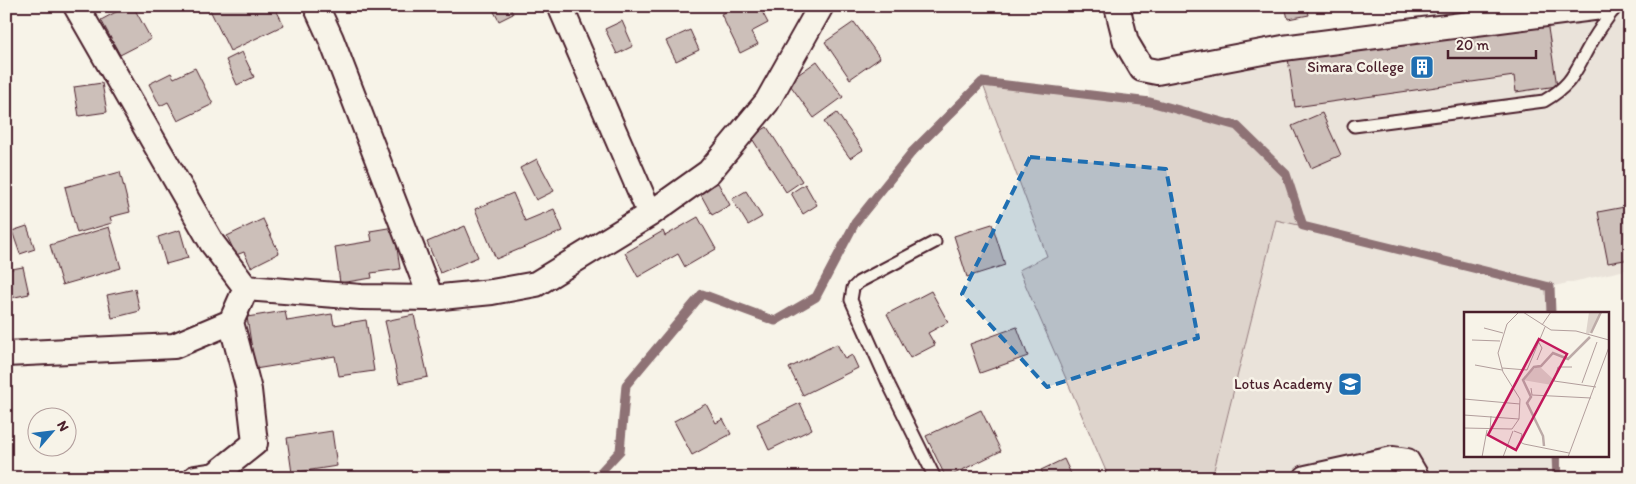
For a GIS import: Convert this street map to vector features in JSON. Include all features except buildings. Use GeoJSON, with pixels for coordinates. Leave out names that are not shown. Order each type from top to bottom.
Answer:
{"type":"FeatureCollection","features":[{"type":"Feature","properties":{"kind":"street"},"geometry":{"type":"LineString","coordinates":[[76,6],[212,243],[246,288],[360,297],[431,298],[492,292],[536,284],[650,214],[709,172],[767,102],[821,6]]}},
{"type":"Feature","properties":{"kind":"street"},"geometry":{"type":"LineString","coordinates":[[316,6],[331,39],[431,298]]}},
{"type":"Feature","properties":{"kind":"street"},"geometry":{"type":"LineString","coordinates":[[560,6],[650,214]]}},
{"type":"Feature","properties":{"kind":"street"},"geometry":{"type":"LineString","coordinates":[[1117,6],[1126,42],[1142,69],[1157,72],[1283,48],[1610,6]]}},
{"type":"Feature","properties":{"kind":"street"},"geometry":{"type":"LineString","coordinates":[[195,478],[215,475],[255,443],[249,390],[231,322],[246,288]]}},
{"type":"Feature","properties":{"kind":"street"},"geometry":{"type":"LineString","coordinates":[[6,354],[174,346],[231,322]]}},
{"type":"Feature","properties":{"kind":"street"},"geometry":{"type":"LineString","coordinates":[[1306,478],[1393,459],[1407,461],[1417,478]]}},
{"type":"Feature","properties":{"kind":"lane"},"geometry":{"type":"LineString","coordinates":[[1354,126],[1544,101],[1559,92],[1573,79],[1590,44],[1616,6]]}},
{"type":"Feature","properties":{"kind":"lane"},"geometry":{"type":"LineString","coordinates":[[935,242],[859,282],[853,288],[851,300],[889,385],[935,478]]}},
{"type":"Feature","properties":{"kind":"highlighted area"},"geometry":{"type":"Polygon","coordinates":[[[1030,157],[1166,169],[1198,338],[1047,387],[962,294],[1030,157]]]}},
{"type":"Feature","properties":{"kind":"shaded area"},"geometry":{"type":"Polygon","coordinates":[[[1618,8],[1630,71],[1630,269],[1550,287],[1551,312],[1464,312],[1464,456],[1556,456],[1557,478],[1425,478],[1416,463],[1314,478],[1212,478],[1276,220],[1302,225],[1237,126],[1150,102],[1145,69],[1618,8]]]}},
{"type":"Feature","properties":{"kind":"shaded area"},"geometry":{"type":"Polygon","coordinates":[[[982,82],[1150,102],[1237,126],[1286,174],[1303,226],[1276,220],[1212,478],[1109,478],[1019,270],[1047,256],[982,82]]]}},
{"type":"Feature","properties":{"kind":"waterway"},"geometry":{"type":"LineString","coordinates":[[595,478],[620,451],[626,385],[702,294],[775,321],[816,297],[855,223],[912,152],[982,82],[1150,102],[1237,126],[1286,174],[1303,226],[1550,287],[1551,312]]}},
{"type":"Feature","properties":{"kind":"waterway"},"geometry":{"type":"LineString","coordinates":[[1556,456],[1557,478]]}},
{"type":"Feature","properties":{"kind":"place","name":"Simara College"},"geometry":{"type":"Point","coordinates":[1422,67]}},
{"type":"Feature","properties":{"kind":"place","name":"Lotus Academy"},"geometry":{"type":"Point","coordinates":[1350,384]}}]}
